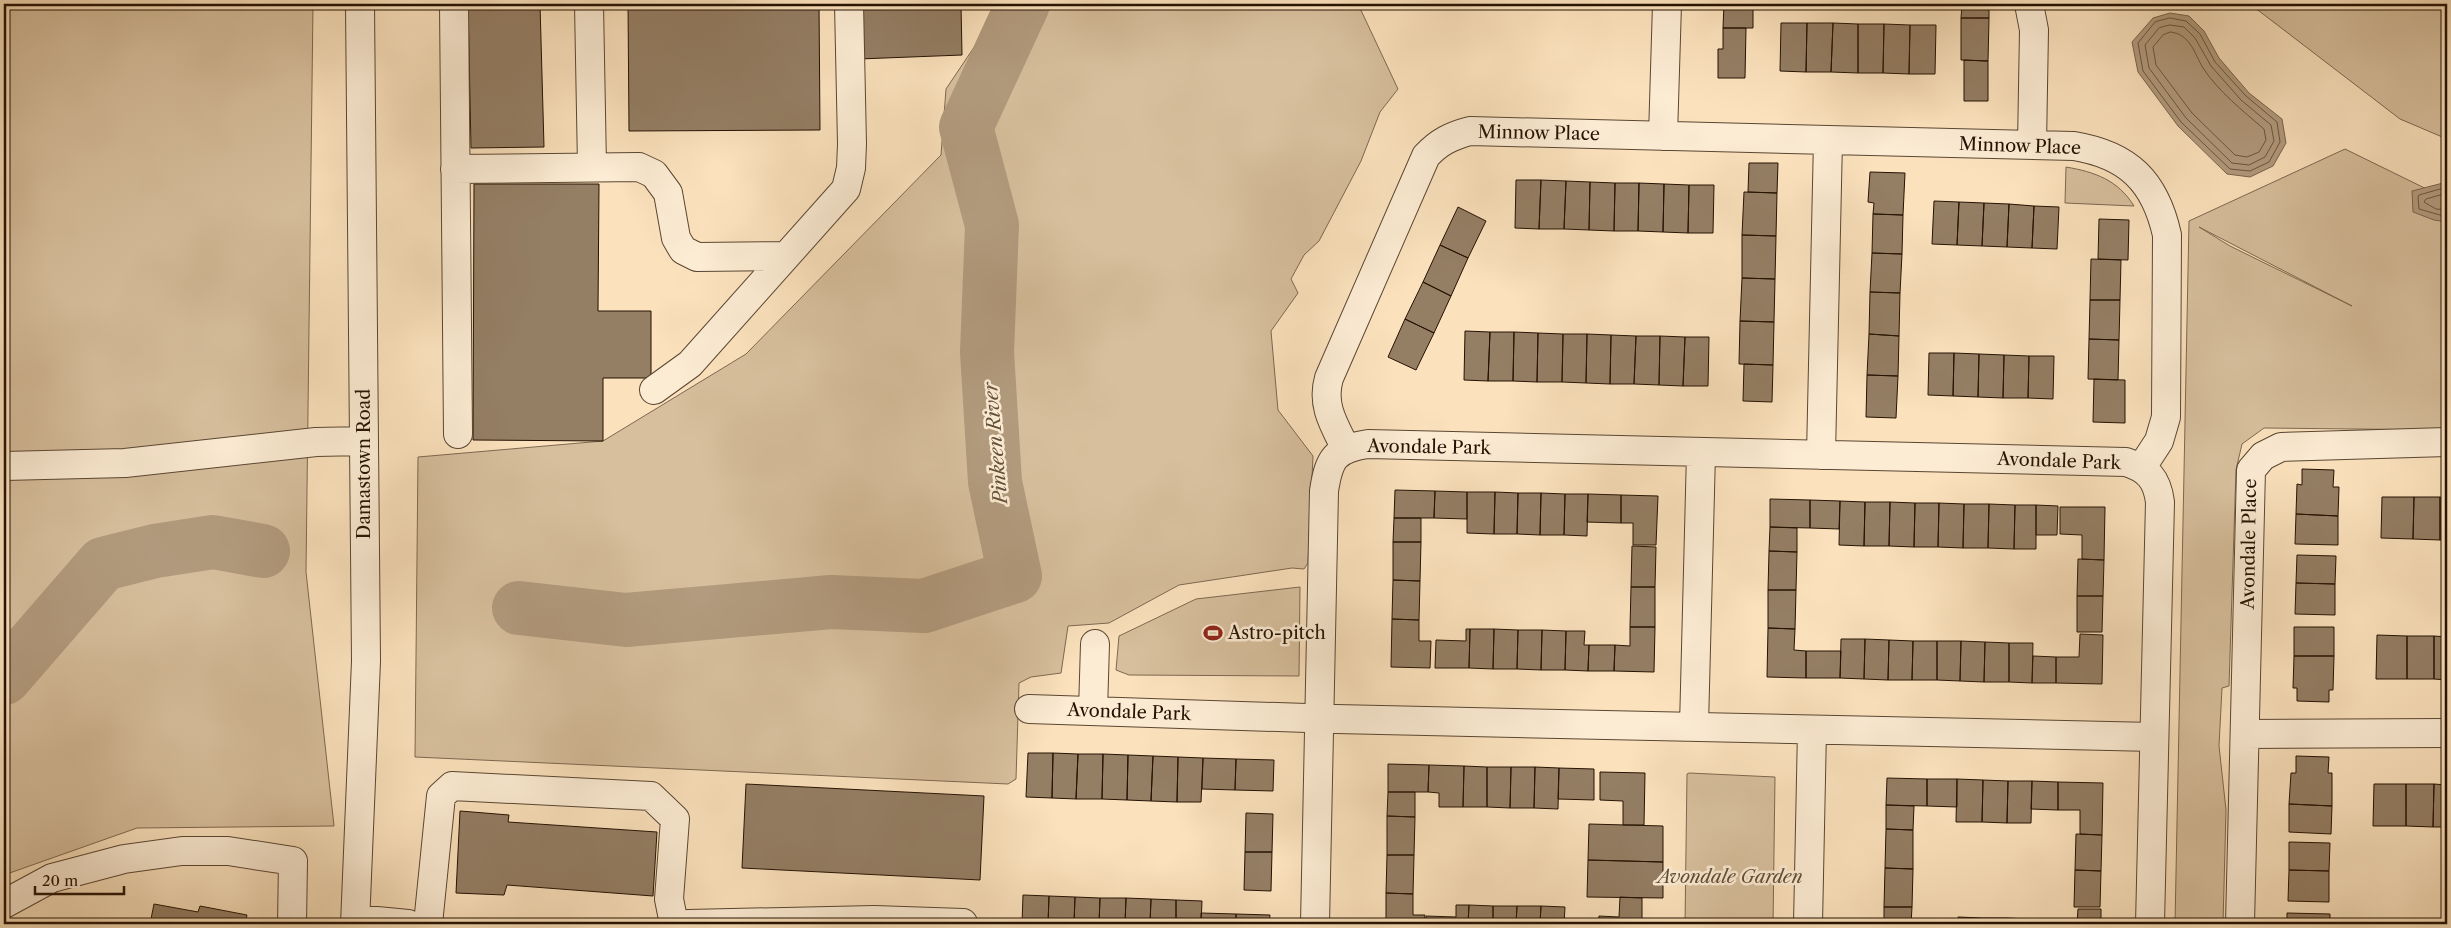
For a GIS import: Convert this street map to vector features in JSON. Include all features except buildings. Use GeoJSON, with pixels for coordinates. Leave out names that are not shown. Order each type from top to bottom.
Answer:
{"type":"FeatureCollection","features":[{"type":"Feature","properties":{"kind":"street","name":"Damastown Road"},"geometry":{"type":"LineString","coordinates":[[355,922],[366,661],[360,4]]}},
{"type":"Feature","properties":{"kind":"street"},"geometry":{"type":"LineString","coordinates":[[454,4],[458,434]]}},
{"type":"Feature","properties":{"kind":"street"},"geometry":{"type":"LineString","coordinates":[[589,4],[592,168]]}},
{"type":"Feature","properties":{"kind":"street"},"geometry":{"type":"LineString","coordinates":[[654,390],[690,364],[846,189],[851,168],[849,4]]}},
{"type":"Feature","properties":{"kind":"street"},"geometry":{"type":"LineString","coordinates":[[1663,136],[1667,4]]}},
{"type":"Feature","properties":{"kind":"street"},"geometry":{"type":"LineString","coordinates":[[2029,4],[2034,30],[2032,145]]}},
{"type":"Feature","properties":{"kind":"street","name":"Minnow Place"},"geometry":{"type":"LineString","coordinates":[[1346,449],[1327,409],[1325,391],[1329,378],[1426,156],[1439,143],[1453,135],[1470,131],[2074,146],[2098,150],[2124,162],[2147,184],[2162,210],[2168,235],[2166,417],[2159,441],[2142,467]]}},
{"type":"Feature","properties":{"kind":"street"},"geometry":{"type":"LineString","coordinates":[[1821,455],[1828,140]]}},
{"type":"Feature","properties":{"kind":"street"},"geometry":{"type":"LineString","coordinates":[[455,169],[639,167],[654,174],[668,193],[676,238],[683,250],[697,257],[786,256]]}},
{"type":"Feature","properties":{"kind":"street"},"geometry":{"type":"LineString","coordinates":[[4,466],[125,463],[308,443],[364,441]]}},
{"type":"Feature","properties":{"kind":"street","name":"Avondale Place"},"geometry":{"type":"LineString","coordinates":[[2240,924],[2250,470],[2263,456],[2281,447],[2447,442]]}},
{"type":"Feature","properties":{"kind":"street","name":"Avondale Park"},"geometry":{"type":"LineString","coordinates":[[1314,924],[1324,491],[1332,461],[1340,451],[1368,444],[2126,462],[2142,467],[2158,488],[2160,502],[2150,924]]}},
{"type":"Feature","properties":{"kind":"street"},"geometry":{"type":"LineString","coordinates":[[1694,726],[1701,452]]}},
{"type":"Feature","properties":{"kind":"street"},"geometry":{"type":"LineString","coordinates":[[1093,711],[1094,644]]}},
{"type":"Feature","properties":{"kind":"street","name":"Avondale Park"},"geometry":{"type":"LineString","coordinates":[[1029,709],[1319,718],[2154,737]]}},
{"type":"Feature","properties":{"kind":"street"},"geometry":{"type":"LineString","coordinates":[[1808,924],[1812,730]]}},
{"type":"Feature","properties":{"kind":"street"},"geometry":{"type":"LineString","coordinates":[[2245,734],[2447,733]]}},
{"type":"Feature","properties":{"kind":"street"},"geometry":{"type":"LineString","coordinates":[[428,924],[441,796],[452,786],[651,796],[675,819],[669,899],[686,924],[874,922],[963,924]]}},
{"type":"Feature","properties":{"kind":"street"},"geometry":{"type":"LineString","coordinates":[[4,904],[52,878],[124,859],[182,851],[228,851],[293,861],[292,924]]}},
{"type":"Feature","properties":{"kind":"street"},"geometry":{"type":"LineString","coordinates":[[355,922],[408,924]]}},
{"type":"Feature","properties":{"kind":"green space"},"geometry":{"type":"Polygon","coordinates":[[[4,4],[313,4],[306,572],[334,826],[137,828],[4,875],[4,4]]]}},
{"type":"Feature","properties":{"kind":"green space"},"geometry":{"type":"Polygon","coordinates":[[[1003,4],[1358,4],[1398,89],[1380,112],[1361,161],[1319,241],[1304,255],[1291,279],[1298,293],[1271,331],[1278,410],[1313,456],[1308,563],[1304,569],[1292,568],[1179,585],[1109,623],[1068,626],[1061,673],[1031,677],[1019,683],[1016,779],[1008,784],[415,757],[418,457],[603,441],[746,354],[941,155],[946,89],[1003,4]]]}},
{"type":"Feature","properties":{"kind":"green space"},"geometry":{"type":"Polygon","coordinates":[[[2250,4],[2447,4],[2447,139],[2400,119],[2250,4]]]}},
{"type":"Feature","properties":{"kind":"green space"},"geometry":{"type":"Polygon","coordinates":[[[2345,149],[2447,199],[2447,430],[2264,428],[2242,444],[2236,470],[2229,686],[2222,688],[2219,746],[2226,810],[2223,924],[2175,924],[2189,221],[2345,149]],[[2199,227],[2230,246],[2352,306],[2199,227]]]}},
{"type":"Feature","properties":{"kind":"green space"},"geometry":{"type":"Polygon","coordinates":[[[2066,167],[2105,179],[2121,190],[2134,206],[2065,203],[2066,167]]]}},
{"type":"Feature","properties":{"kind":"green space","name":"Astro-pitch"},"geometry":{"type":"Polygon","coordinates":[[[1300,587],[1299,676],[1129,675],[1116,670],[1119,636],[1196,599],[1300,587]]]}},
{"type":"Feature","properties":{"kind":"green space","name":"Avondale Garden"},"geometry":{"type":"Polygon","coordinates":[[[1687,774],[1775,777],[1773,924],[1685,924],[1687,774]]]}},
{"type":"Feature","properties":{"kind":"water"},"geometry":{"type":"Polygon","coordinates":[[[2170,13],[2189,16],[2204,31],[2219,58],[2249,93],[2282,119],[2286,143],[2273,166],[2250,177],[2227,174],[2178,126],[2138,72],[2132,42],[2153,18],[2170,13]]]}},
{"type":"Feature","properties":{"kind":"water"},"geometry":{"type":"Polygon","coordinates":[[[2447,182],[2447,222],[2434,220],[2413,212],[2412,191],[2447,182]]]}},
{"type":"Feature","properties":{"kind":"waterway","name":"Pinkeen River"},"geometry":{"type":"LineString","coordinates":[[519,608],[626,620],[831,602],[924,606],[1015,576],[995,482],[987,352],[992,225],[966,127],[1023,4]]}},
{"type":"Feature","properties":{"kind":"waterway","name":"Pinkeen River"},"geometry":{"type":"LineString","coordinates":[[4,678],[103,564],[155,551],[213,542],[263,551]]}},
{"type":"Feature","properties":{"kind":"place","name":"Astro-pitch"},"geometry":{"type":"Point","coordinates":[1213,633]}}]}
